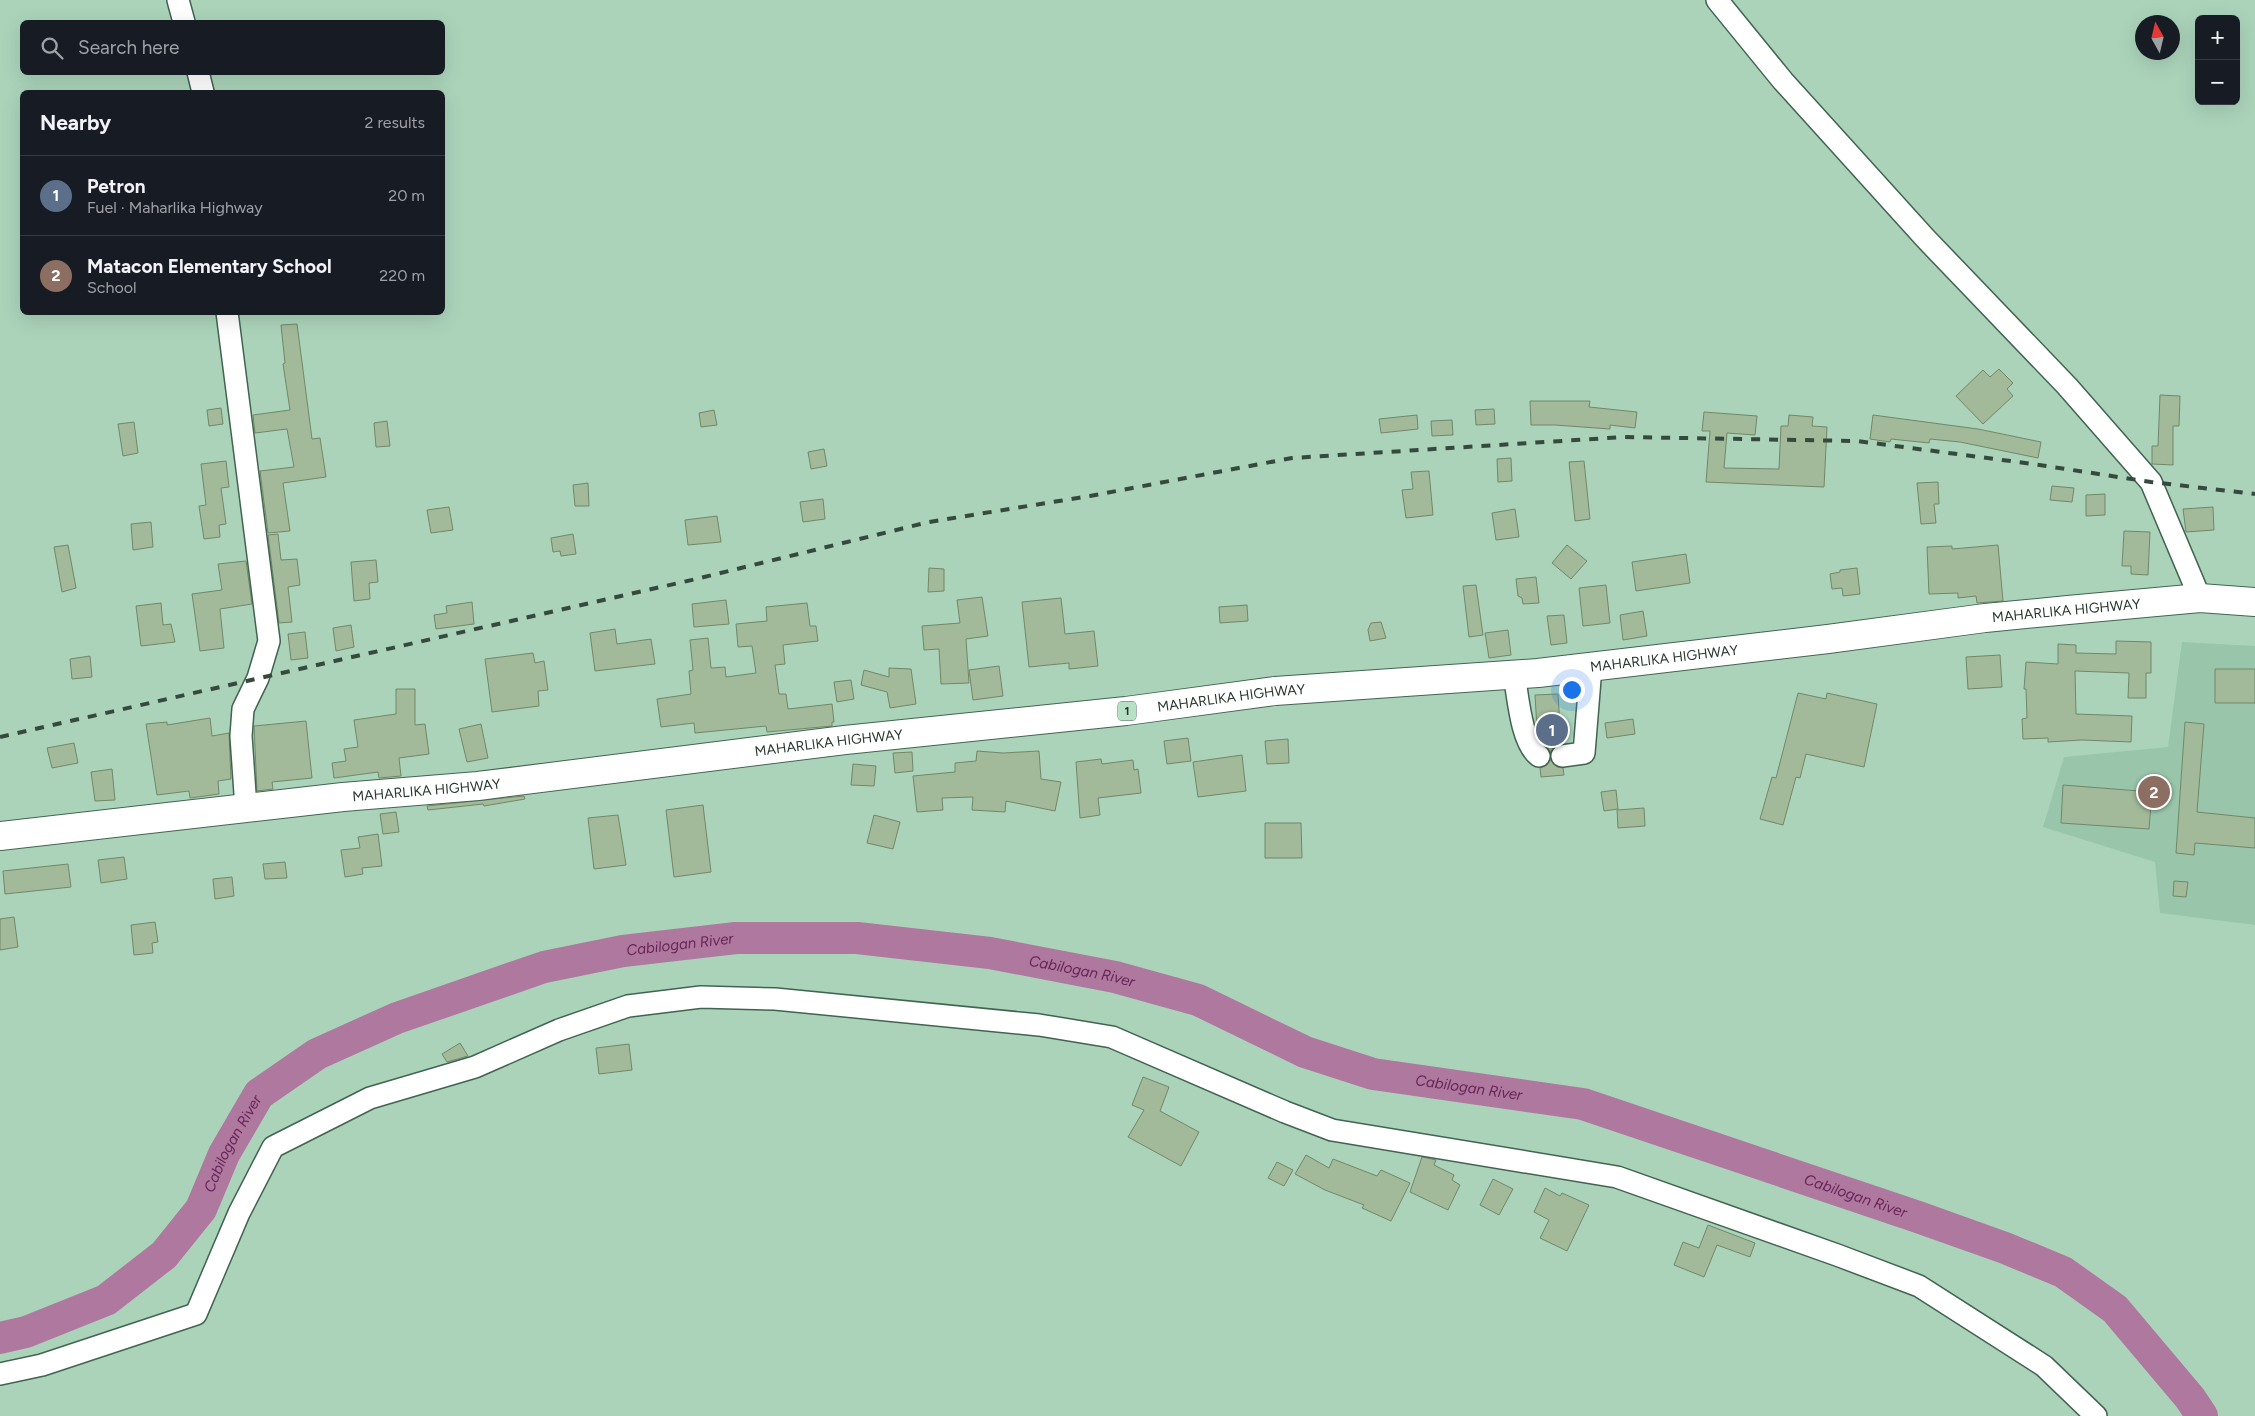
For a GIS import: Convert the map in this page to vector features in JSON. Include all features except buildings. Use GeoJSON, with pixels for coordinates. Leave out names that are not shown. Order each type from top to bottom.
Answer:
{"type":"FeatureCollection","features":[{"type":"Feature","properties":{"kind":"highway","name":"MAHARLIKA HIGHWAY"},"geometry":{"type":"LineString","coordinates":[[0,836],[343,797],[478,786],[845,740],[1126,711],[1275,691],[1591,667],[1818,641],[1985,618],[2200,598],[2255,602]]}},
{"type":"Feature","properties":{"kind":"street"},"geometry":{"type":"LineString","coordinates":[[178,0],[183,20]]}},
{"type":"Feature","properties":{"kind":"street"},"geometry":{"type":"LineString","coordinates":[[1717,0],[1789,89],[1926,239],[2067,386],[2151,482],[2200,598]]}},
{"type":"Feature","properties":{"kind":"street"},"geometry":{"type":"LineString","coordinates":[[199,75],[202,90]]}},
{"type":"Feature","properties":{"kind":"street"},"geometry":{"type":"LineString","coordinates":[[227,315],[269,641],[258,678],[243,709],[241,736],[246,808]]}},
{"type":"Feature","properties":{"kind":"street"},"geometry":{"type":"LineString","coordinates":[[1562,756],[1584,753],[1591,667]]}},
{"type":"Feature","properties":{"kind":"street"},"geometry":{"type":"LineString","coordinates":[[1514,674],[1524,729],[1531,751],[1539,756]]}},
{"type":"Feature","properties":{"kind":"street"},"geometry":{"type":"LineString","coordinates":[[0,1374],[42,1364],[196,1314],[238,1213],[273,1148],[370,1098],[475,1067],[559,1030],[628,1006],[701,997],[775,999],[930,1012],[1039,1025],[1112,1037],[1285,1112],[1332,1130],[1617,1177],[1778,1233],[1919,1286],[2044,1366],[2096,1416]]}},
{"type":"Feature","properties":{"kind":"shaded area"},"geometry":{"type":"Polygon","coordinates":[[[2182,642],[2255,646],[2255,925],[2160,913],[2155,862],[2043,827],[2064,757],[2168,747],[2182,642]]]}},
{"type":"Feature","properties":{"kind":"waterway","name":"Cabilogan River"},"geometry":{"type":"LineString","coordinates":[[0,1338],[26,1332],[106,1300],[164,1255],[201,1209],[224,1154],[259,1094],[317,1054],[397,1018],[544,967],[623,951],[736,938],[857,938],[990,953],[1115,977],[1198,1000],[1305,1052],[1373,1074],[1583,1104],[1918,1217],[2005,1248],[2063,1272],[2115,1309],[2190,1398],[2202,1416]]}},
{"type":"Feature","properties":{"kind":"railway"},"geometry":{"type":"LineString","coordinates":[[0,737],[696,579],[929,522],[1090,496],[1292,458],[1624,437],[1857,441],[2033,464],[2151,482],[2255,494]]}},
{"type":"Feature","properties":{"kind":"place","name":"Petron"},"geometry":{"type":"Point","coordinates":[1552,730]}},
{"type":"Feature","properties":{"kind":"place","name":"Matacon Elementary School"},"geometry":{"type":"Point","coordinates":[2154,792]}}]}
